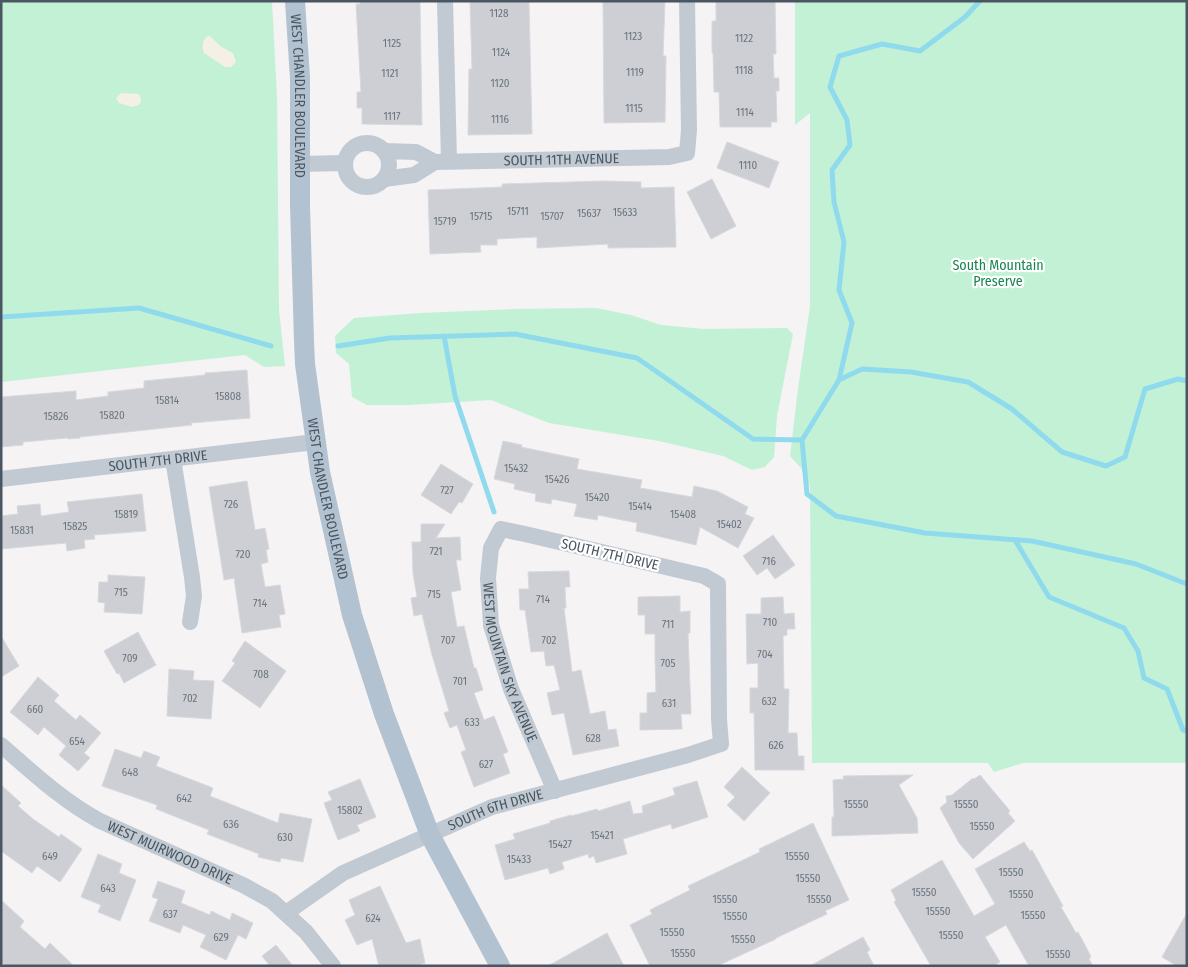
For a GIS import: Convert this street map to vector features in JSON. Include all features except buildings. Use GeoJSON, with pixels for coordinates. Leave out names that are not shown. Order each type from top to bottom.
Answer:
{"type":"FeatureCollection","features":[{"type":"Feature","properties":{"kind":"main road","name":"WEST CHANDLER BOULEVARD"},"geometry":{"type":"LineString","coordinates":[[295,1],[300,78],[300,205],[305,364],[320,472],[352,615],[384,714],[430,835],[500,966]]}},
{"type":"Feature","properties":{"kind":"street"},"geometry":{"type":"LineString","coordinates":[[384,178],[414,175],[442,162],[444,1]]}},
{"type":"Feature","properties":{"kind":"street","name":"SOUTH 11TH AVENUE"},"geometry":{"type":"LineString","coordinates":[[346,163],[350,152],[360,144],[373,144],[384,151],[416,152],[442,162],[669,157],[687,153],[689,130],[687,1]]}},
{"type":"Feature","properties":{"kind":"street"},"geometry":{"type":"LineString","coordinates":[[300,164],[346,163],[349,177],[359,186],[373,186],[384,178],[389,168],[384,151]]}},
{"type":"Feature","properties":{"kind":"street","name":"SOUTH 7TH DRIVE"},"geometry":{"type":"LineString","coordinates":[[1,479],[315,442]]}},
{"type":"Feature","properties":{"kind":"street"},"geometry":{"type":"LineString","coordinates":[[173,459],[192,576],[194,596],[190,622]]}},
{"type":"Feature","properties":{"kind":"street","name":"SOUTH 7TH DRIVE"},"geometry":{"type":"LineString","coordinates":[[501,529],[704,576],[718,584],[719,719],[721,744]]}},
{"type":"Feature","properties":{"kind":"street","name":"WEST MOUNTAIN SKY AVENUE"},"geometry":{"type":"LineString","coordinates":[[501,529],[491,548],[488,578],[491,625],[511,689],[555,791]]}},
{"type":"Feature","properties":{"kind":"street","name":"SOUTH 6TH DRIVE"},"geometry":{"type":"LineString","coordinates":[[286,913],[343,872],[492,807],[688,755],[721,744]]}},
{"type":"Feature","properties":{"kind":"street","name":"WEST MUIRWOOD DRIVE"},"geometry":{"type":"LineString","coordinates":[[1,745],[54,792],[78,809],[100,821],[243,885],[272,901],[306,932],[333,966]]}},
{"type":"Feature","properties":{"kind":"green space"},"geometry":{"type":"Polygon","coordinates":[[[1,1],[272,1],[277,97],[279,310],[285,366],[264,367],[245,355],[1,382],[1,1]]]}},
{"type":"Feature","properties":{"kind":"green space","name":"South Mountain Preserve"},"geometry":{"type":"Polygon","coordinates":[[[795,1],[1187,1],[1187,763],[1023,763],[994,772],[988,763],[812,763],[810,487],[801,468],[790,456],[810,306],[810,113],[795,125],[795,1]]]}},
{"type":"Feature","properties":{"kind":"green space"},"geometry":{"type":"Polygon","coordinates":[[[596,308],[631,315],[661,325],[704,329],[787,328],[793,334],[777,416],[774,457],[765,467],[752,470],[723,456],[659,441],[549,423],[491,400],[409,405],[367,405],[352,397],[349,364],[336,353],[335,336],[354,318],[513,309],[596,308]]]}},
{"type":"Feature","properties":{"kind":"sand"},"geometry":{"type":"Polygon","coordinates":[[[210,36],[220,46],[233,53],[236,62],[231,67],[225,67],[204,53],[204,41],[206,37],[210,36]]]}},
{"type":"Feature","properties":{"kind":"sand"},"geometry":{"type":"Polygon","coordinates":[[[121,93],[139,94],[140,104],[133,107],[119,103],[116,98],[121,93]]]}},
{"type":"Feature","properties":{"kind":"waterway"},"geometry":{"type":"LineString","coordinates":[[839,380],[852,323],[839,290],[844,242],[834,202],[832,170],[850,145],[847,120],[830,87],[839,56],[882,44],[920,51],[965,17],[980,1]]}},
{"type":"Feature","properties":{"kind":"waterway"},"geometry":{"type":"LineString","coordinates":[[1,317],[139,308],[271,346]]}},
{"type":"Feature","properties":{"kind":"waterway"},"geometry":{"type":"LineString","coordinates":[[338,346],[390,338],[515,334],[637,358],[753,439],[802,440],[807,494],[836,516],[925,533],[1032,541],[1136,564],[1187,584]]}},
{"type":"Feature","properties":{"kind":"waterway"},"geometry":{"type":"LineString","coordinates":[[444,336],[455,396],[494,512]]}},
{"type":"Feature","properties":{"kind":"waterway"},"geometry":{"type":"LineString","coordinates":[[802,440],[839,380],[862,369],[911,372],[968,382],[1012,409],[1062,452],[1106,466],[1125,457],[1145,389],[1178,379],[1187,381]]}},
{"type":"Feature","properties":{"kind":"waterway"},"geometry":{"type":"LineString","coordinates":[[1015,540],[1049,597],[1124,628],[1138,651],[1144,678],[1167,689],[1183,730],[1187,731]]}}]}
